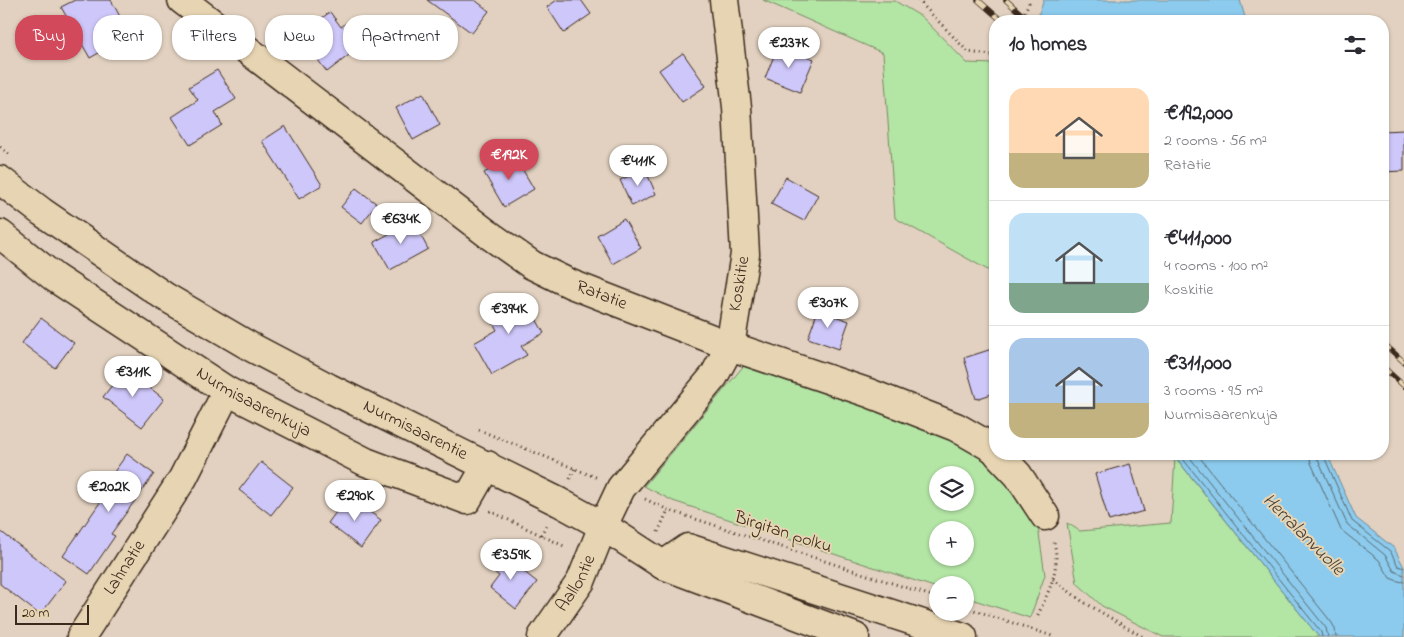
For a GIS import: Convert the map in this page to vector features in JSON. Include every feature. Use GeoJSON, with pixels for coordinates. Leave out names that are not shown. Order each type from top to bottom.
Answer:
{"type":"FeatureCollection","features":[{"type":"Feature","properties":{"kind":"street","name":"Ratatie"},"geometry":{"type":"LineString","coordinates":[[182,0],[488,234],[532,265],[588,291],[730,346],[869,393],[956,427],[989,445]]}},
{"type":"Feature","properties":{"kind":"street","name":"Koskitie"},"geometry":{"type":"LineString","coordinates":[[603,526],[621,488],[714,376],[730,346],[745,254],[737,107],[724,0]]}},
{"type":"Feature","properties":{"kind":"street","name":"Nurmisaarentie"},"geometry":{"type":"LineString","coordinates":[[8,169],[42,212],[164,296],[251,347],[329,388],[559,502],[603,526],[663,565],[855,637]]}},
{"type":"Feature","properties":{"kind":"street","name":"Nurmisaarenkuja"},"geometry":{"type":"LineString","coordinates":[[0,234],[55,278],[227,391],[366,462],[467,500]]}},
{"type":"Feature","properties":{"kind":"street","name":"Lahnatie"},"geometry":{"type":"LineString","coordinates":[[81,637],[183,478],[227,391]]}},
{"type":"Feature","properties":{"kind":"street"},"geometry":{"type":"LineString","coordinates":[[1004,460],[1018,475],[1045,516]]}},
{"type":"Feature","properties":{"kind":"street"},"geometry":{"type":"LineString","coordinates":[[467,500],[487,465]]}},
{"type":"Feature","properties":{"kind":"street","name":"Aallontie"},"geometry":{"type":"LineString","coordinates":[[542,637],[581,581],[603,526]]}},
{"type":"Feature","properties":{"kind":"street"},"geometry":{"type":"LineString","coordinates":[[663,565],[688,548],[963,637]]}},
{"type":"Feature","properties":{"kind":"path"},"geometry":{"type":"LineString","coordinates":[[918,0],[968,52],[989,55]]}},
{"type":"Feature","properties":{"kind":"path"},"geometry":{"type":"LineString","coordinates":[[1023,15],[1029,4],[1027,0]]}},
{"type":"Feature","properties":{"kind":"path"},"geometry":{"type":"LineString","coordinates":[[0,147],[8,169]]}},
{"type":"Feature","properties":{"kind":"path","name":"Birgitan polku"},"geometry":{"type":"LineString","coordinates":[[470,426],[621,488],[668,510],[929,595]]}},
{"type":"Feature","properties":{"kind":"path"},"geometry":{"type":"LineString","coordinates":[[467,500],[589,559]]}},
{"type":"Feature","properties":{"kind":"path"},"geometry":{"type":"LineString","coordinates":[[1038,615],[1057,564],[1055,544],[1045,516]]}},
{"type":"Feature","properties":{"kind":"path"},"geometry":{"type":"LineString","coordinates":[[1053,579],[1082,601],[1143,637]]}},
{"type":"Feature","properties":{"kind":"path"},"geometry":{"type":"LineString","coordinates":[[974,610],[1055,637]]}},
{"type":"Feature","properties":{"kind":"green space"},"geometry":{"type":"Polygon","coordinates":[[[763,0],[895,1],[922,17],[967,63],[989,64],[989,271],[895,218],[883,53],[763,0]]]}},
{"type":"Feature","properties":{"kind":"green space"},"geometry":{"type":"Polygon","coordinates":[[[746,363],[934,424],[978,453],[1002,480],[1027,496],[1038,527],[1045,575],[1030,618],[974,600],[974,576],[929,576],[929,585],[673,501],[644,486],[746,363]]]}},
{"type":"Feature","properties":{"kind":"green space"},"geometry":{"type":"Polygon","coordinates":[[[1175,460],[1177,460],[1319,637],[1163,637],[1102,606],[1077,583],[1067,523],[1080,531],[1171,523],[1175,460]]]}},
{"type":"Feature","properties":{"kind":"water"},"geometry":{"type":"Polygon","coordinates":[[[1044,0],[1240,0],[1244,15],[1038,15],[1044,0]]]}},
{"type":"Feature","properties":{"kind":"water","name":"Herralanvuolle"},"geometry":{"type":"Polygon","coordinates":[[[1178,460],[1330,460],[1356,518],[1394,548],[1404,567],[1404,637],[1319,637],[1178,460]]]}},
{"type":"Feature","properties":{"kind":"building"},"geometry":{"type":"Polygon","coordinates":[[[75,0],[111,0],[119,15],[93,15],[93,56],[90,58],[83,46],[83,15],[66,15],[61,7],[75,0]]]}},
{"type":"Feature","properties":{"kind":"building"},"geometry":{"type":"Polygon","coordinates":[[[427,0],[475,0],[489,11],[472,33],[458,23],[458,15],[447,15],[427,0]]]}},
{"type":"Feature","properties":{"kind":"building"},"geometry":{"type":"Polygon","coordinates":[[[557,0],[581,0],[591,14],[564,33],[547,7],[557,0]]]}},
{"type":"Feature","properties":{"kind":"building"},"geometry":{"type":"Polygon","coordinates":[[[333,16],[341,27],[343,25],[343,60],[327,72],[318,60],[333,60],[333,16]]]}},
{"type":"Feature","properties":{"kind":"building"},"geometry":{"type":"Polygon","coordinates":[[[778,46],[814,59],[800,92],[765,78],[778,46]]]}},
{"type":"Feature","properties":{"kind":"building"},"geometry":{"type":"Polygon","coordinates":[[[683,53],[706,86],[682,102],[659,70],[683,53]]]}},
{"type":"Feature","properties":{"kind":"building"},"geometry":{"type":"Polygon","coordinates":[[[217,70],[236,99],[215,112],[222,125],[190,145],[172,117],[198,100],[189,87],[217,70]]]}},
{"type":"Feature","properties":{"kind":"building"},"geometry":{"type":"Polygon","coordinates":[[[423,93],[440,125],[413,140],[396,108],[423,93]]]}},
{"type":"Feature","properties":{"kind":"building"},"geometry":{"type":"Polygon","coordinates":[[[285,126],[322,185],[299,199],[262,141],[285,126]]]}},
{"type":"Feature","properties":{"kind":"building"},"geometry":{"type":"Polygon","coordinates":[[[1404,130],[1404,171],[1389,172],[1389,131],[1404,130]]]}},
{"type":"Feature","properties":{"kind":"building"},"geometry":{"type":"Polygon","coordinates":[[[514,155],[534,189],[504,207],[484,173],[514,155]]]}},
{"type":"Feature","properties":{"kind":"building"},"geometry":{"type":"Polygon","coordinates":[[[645,169],[656,194],[632,206],[620,180],[645,169]]]}},
{"type":"Feature","properties":{"kind":"building"},"geometry":{"type":"Polygon","coordinates":[[[786,177],[818,195],[804,221],[771,204],[786,177]]]}},
{"type":"Feature","properties":{"kind":"building"},"geometry":{"type":"Polygon","coordinates":[[[356,188],[377,204],[362,223],[341,207],[356,188]]]}},
{"type":"Feature","properties":{"kind":"building"},"geometry":{"type":"Polygon","coordinates":[[[624,219],[641,248],[613,264],[597,235],[624,219]]]}},
{"type":"Feature","properties":{"kind":"building"},"geometry":{"type":"Polygon","coordinates":[[[413,221],[428,249],[390,270],[374,242],[413,221]]]}},
{"type":"Feature","properties":{"kind":"building"},"geometry":{"type":"Polygon","coordinates":[[[522,294],[544,333],[521,346],[527,355],[492,375],[474,343],[497,330],[488,313],[522,294]]]}},
{"type":"Feature","properties":{"kind":"building"},"geometry":{"type":"Polygon","coordinates":[[[818,310],[849,321],[839,349],[808,338],[818,310]]]}},
{"type":"Feature","properties":{"kind":"building"},"geometry":{"type":"Polygon","coordinates":[[[41,318],[74,343],[55,368],[22,343],[41,318]]]}},
{"type":"Feature","properties":{"kind":"building"},"geometry":{"type":"Polygon","coordinates":[[[989,350],[989,395],[976,399],[964,358],[989,350]]]}},
{"type":"Feature","properties":{"kind":"building"},"geometry":{"type":"Polygon","coordinates":[[[125,368],[164,399],[142,427],[103,397],[125,368]]]}},
{"type":"Feature","properties":{"kind":"building"},"geometry":{"type":"Polygon","coordinates":[[[127,454],[154,474],[111,534],[115,536],[89,574],[63,556],[103,498],[98,494],[127,454]]]}},
{"type":"Feature","properties":{"kind":"building"},"geometry":{"type":"Polygon","coordinates":[[[261,462],[293,487],[271,515],[239,490],[261,462]]]}},
{"type":"Feature","properties":{"kind":"building"},"geometry":{"type":"Polygon","coordinates":[[[1130,464],[1144,511],[1109,521],[1095,474],[1130,464]]]}},
{"type":"Feature","properties":{"kind":"building"},"geometry":{"type":"Polygon","coordinates":[[[348,496],[381,520],[361,548],[328,523],[348,496]]]}},
{"type":"Feature","properties":{"kind":"building"},"geometry":{"type":"Polygon","coordinates":[[[0,531],[66,581],[40,615],[0,584],[0,531]]]}},
{"type":"Feature","properties":{"kind":"building"},"geometry":{"type":"Polygon","coordinates":[[[499,552],[537,582],[516,609],[490,588],[499,576],[488,567],[499,552]]]}},
{"type":"Feature","properties":{"kind":"railway"},"geometry":{"type":"LineString","coordinates":[[978,0],[995,15]]}},
{"type":"Feature","properties":{"kind":"railway"},"geometry":{"type":"LineString","coordinates":[[1006,0],[1022,15]]}},
{"type":"Feature","properties":{"kind":"railway"},"geometry":{"type":"LineString","coordinates":[[1389,348],[1404,362]]}},
{"type":"Feature","properties":{"kind":"railway"},"geometry":{"type":"LineString","coordinates":[[1389,372],[1404,386]]}}]}
